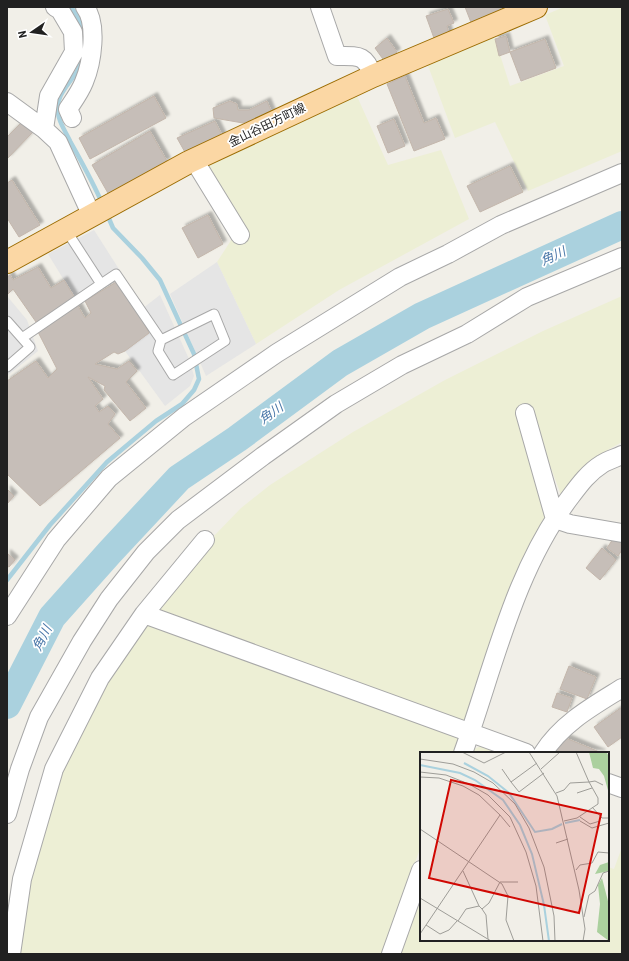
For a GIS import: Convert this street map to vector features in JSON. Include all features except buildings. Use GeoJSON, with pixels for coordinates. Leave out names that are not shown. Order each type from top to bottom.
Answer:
{"type":"FeatureCollection","features":[{"type":"Feature","properties":{"kind":"main road","name":"金山谷田方町線"},"geometry":{"type":"LineString","coordinates":[[7,262],[194,160],[373,76],[536,7]]}},
{"type":"Feature","properties":{"kind":"street"},"geometry":{"type":"LineString","coordinates":[[44,129],[49,96],[74,52],[73,32],[60,10],[55,7]]}},
{"type":"Feature","properties":{"kind":"street"},"geometry":{"type":"LineString","coordinates":[[72,118],[68,109],[85,81],[94,37],[88,12],[85,7]]}},
{"type":"Feature","properties":{"kind":"street"},"geometry":{"type":"LineString","coordinates":[[320,7],[337,56],[360,56],[368,61],[373,76]]}},
{"type":"Feature","properties":{"kind":"street"},"geometry":{"type":"LineString","coordinates":[[62,74],[79,91]]}},
{"type":"Feature","properties":{"kind":"street"},"geometry":{"type":"LineString","coordinates":[[7,102],[44,129],[58,142],[92,216]]}},
{"type":"Feature","properties":{"kind":"street"},"geometry":{"type":"LineString","coordinates":[[194,160],[240,235]]}},
{"type":"Feature","properties":{"kind":"street"},"geometry":{"type":"LineString","coordinates":[[7,616],[56,540],[109,478],[184,417],[277,353],[400,278],[501,225],[622,174]]}},
{"type":"Feature","properties":{"kind":"street"},"geometry":{"type":"LineString","coordinates":[[7,814],[20,769],[39,717],[82,641],[109,599],[146,552],[178,520],[263,456],[336,404],[402,364],[467,334],[527,297],[622,257]]}},
{"type":"Feature","properties":{"kind":"street"},"geometry":{"type":"LineString","coordinates":[[525,413],[555,519]]}},
{"type":"Feature","properties":{"kind":"street"},"geometry":{"type":"LineString","coordinates":[[463,752],[471,733],[500,642],[526,574],[555,519],[585,478],[603,463],[622,455]]}},
{"type":"Feature","properties":{"kind":"street"},"geometry":{"type":"LineString","coordinates":[[555,519],[570,524],[622,533]]}},
{"type":"Feature","properties":{"kind":"street"},"geometry":{"type":"LineString","coordinates":[[11,954],[22,879],[54,769],[100,678],[144,614],[205,540]]}},
{"type":"Feature","properties":{"kind":"street"},"geometry":{"type":"LineString","coordinates":[[144,614],[523,752]]}},
{"type":"Feature","properties":{"kind":"street"},"geometry":{"type":"LineString","coordinates":[[544,752],[556,734],[586,710],[622,688]]}},
{"type":"Feature","properties":{"kind":"street"},"geometry":{"type":"LineString","coordinates":[[609,783],[622,788]]}},
{"type":"Feature","properties":{"kind":"street"},"geometry":{"type":"LineString","coordinates":[[391,954],[420,873]]}},
{"type":"Feature","properties":{"kind":"lane"},"geometry":{"type":"LineString","coordinates":[[66,230],[101,284]]}},
{"type":"Feature","properties":{"kind":"lane"},"geometry":{"type":"LineString","coordinates":[[22,338],[116,274],[161,340],[158,351],[173,375],[226,341],[214,314],[161,340]]}},
{"type":"Feature","properties":{"kind":"lane"},"geometry":{"type":"LineString","coordinates":[[7,321],[30,347],[7,367]]}},
{"type":"Feature","properties":{"kind":"green space"},"geometry":{"type":"Polygon","coordinates":[[[564,7],[622,7],[622,151],[528,191],[495,122],[455,138],[427,63],[492,36],[495,39],[510,86],[564,66],[545,15],[564,7]]]}},
{"type":"Feature","properties":{"kind":"green space"},"geometry":{"type":"Polygon","coordinates":[[[356,94],[388,165],[441,150],[469,219],[339,290],[256,344],[217,262],[239,228],[206,166],[356,94]]]}},
{"type":"Feature","properties":{"kind":"green space"},"geometry":{"type":"Polygon","coordinates":[[[622,296],[622,442],[606,451],[588,465],[561,495],[527,404],[517,409],[547,515],[465,722],[155,612],[212,538],[241,508],[270,485],[353,432],[445,380],[543,331],[622,296]]]}},
{"type":"Feature","properties":{"kind":"green space"},"geometry":{"type":"Polygon","coordinates":[[[153,623],[458,737],[459,741],[454,752],[420,752],[420,849],[382,954],[19,954],[27,887],[55,789],[71,747],[105,682],[144,624],[153,623]]]}},
{"type":"Feature","properties":{"kind":"green space"},"geometry":{"type":"Polygon","coordinates":[[[481,746],[497,752],[472,752],[474,749],[481,746]]]}},
{"type":"Feature","properties":{"kind":"green space"},"geometry":{"type":"Polygon","coordinates":[[[622,847],[622,954],[400,954],[420,902],[420,941],[609,941],[609,867],[614,869],[622,847]]]}},
{"type":"Feature","properties":{"kind":"shaded area"},"geometry":{"type":"Polygon","coordinates":[[[94,230],[124,277],[78,303],[48,254],[94,230]]]}},
{"type":"Feature","properties":{"kind":"shaded area"},"geometry":{"type":"Polygon","coordinates":[[[217,262],[256,344],[206,376],[170,294],[217,262]]]}},
{"type":"Feature","properties":{"kind":"shaded area"},"geometry":{"type":"Polygon","coordinates":[[[160,295],[189,359],[194,376],[190,386],[165,406],[125,351],[138,312],[160,295]]]}},
{"type":"Feature","properties":{"kind":"shaded area"},"geometry":{"type":"Polygon","coordinates":[[[7,296],[27,320],[38,351],[7,376],[7,296]]]}},
{"type":"Feature","properties":{"kind":"waterway"},"geometry":{"type":"LineString","coordinates":[[71,7],[76,14],[82,30],[82,57],[76,73],[60,96],[58,102],[58,113],[63,127],[102,203]]}},
{"type":"Feature","properties":{"kind":"waterway"},"geometry":{"type":"LineString","coordinates":[[7,580],[50,525],[107,462],[156,421],[182,404],[194,390],[199,379],[194,354],[160,280],[142,258],[113,228],[107,214]]}},
{"type":"Feature","properties":{"kind":"waterway","name":"角川"},"geometry":{"type":"LineString","coordinates":[[7,705],[52,617],[179,478],[237,439],[340,363],[422,316],[622,225]]}}]}
